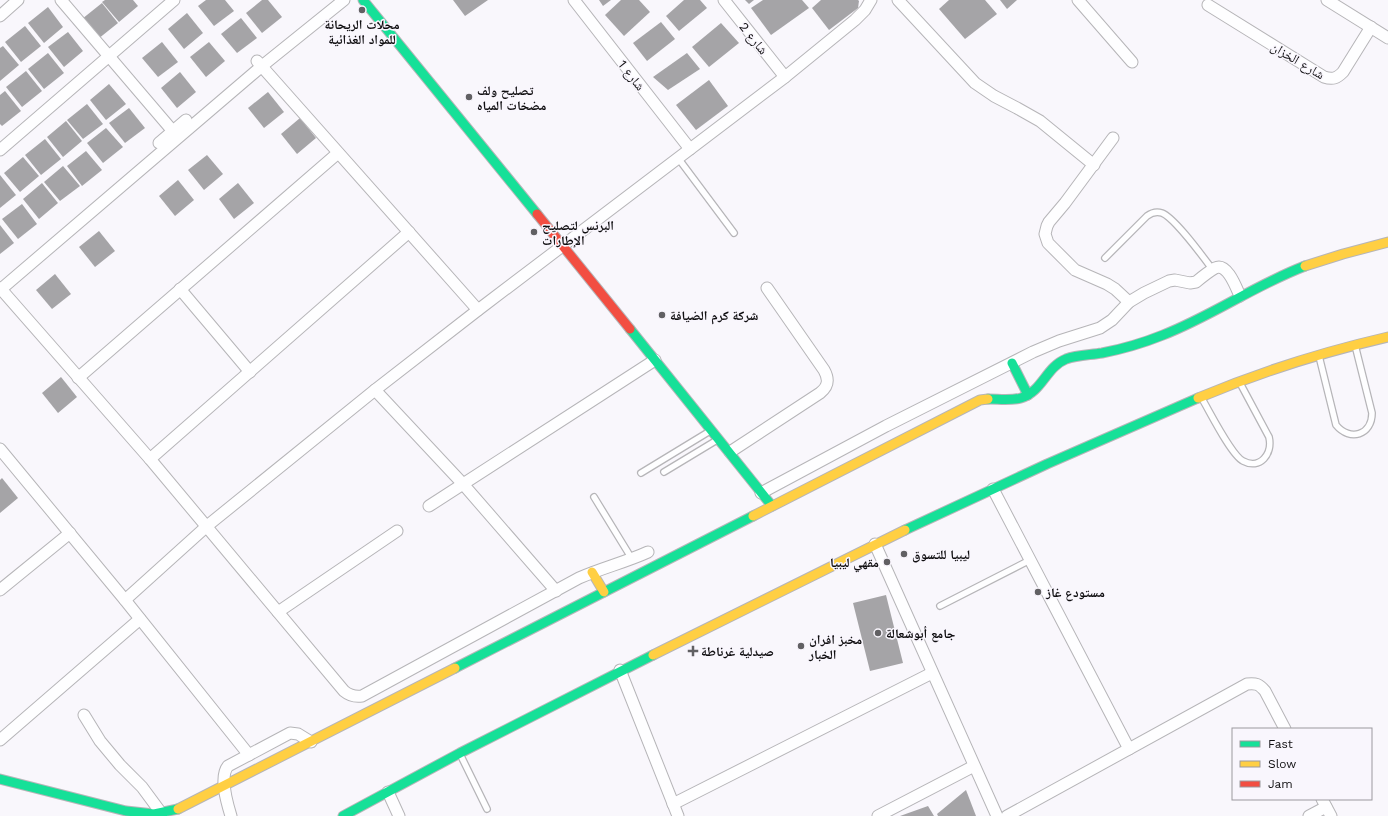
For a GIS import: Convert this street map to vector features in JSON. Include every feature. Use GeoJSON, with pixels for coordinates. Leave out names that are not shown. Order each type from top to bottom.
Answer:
{"type":"FeatureCollection","features":[{"type":"Feature","properties":{"kind":"street"},"geometry":{"type":"LineString","coordinates":[[0,16],[18,0]]}},
{"type":"Feature","properties":{"kind":"street"},"geometry":{"type":"LineString","coordinates":[[61,0],[175,134]]}},
{"type":"Feature","properties":{"kind":"street"},"geometry":{"type":"LineString","coordinates":[[0,150],[174,0]]}},
{"type":"Feature","properties":{"kind":"street"},"geometry":{"type":"LineString","coordinates":[[333,0],[175,134],[0,287],[150,459],[348,694],[362,696],[592,572],[632,559],[648,552]]}},
{"type":"Feature","properties":{"kind":"street"},"geometry":{"type":"LineString","coordinates":[[259,63],[344,0]]}},
{"type":"Feature","properties":{"kind":"street"},"geometry":{"type":"LineString","coordinates":[[363,0],[562,247],[730,452],[772,506]]}},
{"type":"Feature","properties":{"kind":"street","name":"شارع 1"},"geometry":{"type":"LineString","coordinates":[[574,0],[690,149]]}},
{"type":"Feature","properties":{"kind":"street","name":"شارع 2"},"geometry":{"type":"LineString","coordinates":[[724,0],[785,76]]}},
{"type":"Feature","properties":{"kind":"street"},"geometry":{"type":"LineString","coordinates":[[125,600],[207,526],[375,390],[785,76],[855,20],[865,10],[870,0]]}},
{"type":"Feature","properties":{"kind":"street"},"geometry":{"type":"LineString","coordinates":[[898,0],[975,83],[994,96],[1040,122],[1094,165]]}},
{"type":"Feature","properties":{"kind":"street"},"geometry":{"type":"LineString","coordinates":[[1078,0],[1132,62]]}},
{"type":"Feature","properties":{"kind":"street"},"geometry":{"type":"LineString","coordinates":[[1327,0],[1388,38]]}},
{"type":"Feature","properties":{"kind":"street","name":"شارع الخزان"},"geometry":{"type":"LineString","coordinates":[[1208,5],[1324,77],[1330,79],[1338,77],[1344,72],[1371,27]]}},
{"type":"Feature","properties":{"kind":"street"},"geometry":{"type":"LineString","coordinates":[[259,63],[478,310]]}},
{"type":"Feature","properties":{"kind":"street"},"geometry":{"type":"LineString","coordinates":[[1113,138],[1047,226],[1045,234],[1046,239],[1051,246],[1075,270],[1111,287],[1129,302]]}},
{"type":"Feature","properties":{"kind":"street"},"geometry":{"type":"LineString","coordinates":[[78,378],[338,153]]}},
{"type":"Feature","properties":{"kind":"street"},"geometry":{"type":"LineString","coordinates":[[150,459],[409,232]]}},
{"type":"Feature","properties":{"kind":"street"},"geometry":{"type":"LineString","coordinates":[[0,779],[115,809],[146,814],[162,814],[177,810],[980,400],[993,398],[1014,400],[1028,395],[1040,385],[1055,365],[1066,359],[1104,353],[1152,339],[1190,323],[1270,281],[1321,260],[1388,242]]}},
{"type":"Feature","properties":{"kind":"street"},"geometry":{"type":"LineString","coordinates":[[761,493],[886,426],[1046,346],[1100,328],[1112,320],[1129,302],[1164,283],[1175,280],[1193,283],[1218,267],[1227,270],[1240,296]]}},
{"type":"Feature","properties":{"kind":"street"},"geometry":{"type":"LineString","coordinates":[[730,452],[820,393],[824,390],[828,383],[828,378],[824,370],[767,288]]}},
{"type":"Feature","properties":{"kind":"street"},"geometry":{"type":"LineString","coordinates":[[180,290],[250,372]]}},
{"type":"Feature","properties":{"kind":"street"},"geometry":{"type":"LineString","coordinates":[[343,816],[620,670],[875,544],[993,489],[1239,380],[1318,353],[1388,336]]}},
{"type":"Feature","properties":{"kind":"street"},"geometry":{"type":"LineString","coordinates":[[429,506],[655,360]]}},
{"type":"Feature","properties":{"kind":"street"},"geometry":{"type":"LineString","coordinates":[[1012,363],[1028,395]]}},
{"type":"Feature","properties":{"kind":"street"},"geometry":{"type":"LineString","coordinates":[[375,390],[463,484],[556,591]]}},
{"type":"Feature","properties":{"kind":"street"},"geometry":{"type":"LineString","coordinates":[[0,449],[125,600],[248,755]]}},
{"type":"Feature","properties":{"kind":"street"},"geometry":{"type":"LineString","coordinates":[[993,489],[1129,749]]}},
{"type":"Feature","properties":{"kind":"street"},"geometry":{"type":"LineString","coordinates":[[278,612],[397,531]]}},
{"type":"Feature","properties":{"kind":"street"},"geometry":{"type":"LineString","coordinates":[[0,590],[70,533]]}},
{"type":"Feature","properties":{"kind":"street"},"geometry":{"type":"LineString","coordinates":[[875,544],[997,816]]}},
{"type":"Feature","properties":{"kind":"street"},"geometry":{"type":"LineString","coordinates":[[592,572],[604,592]]}},
{"type":"Feature","properties":{"kind":"street"},"geometry":{"type":"LineString","coordinates":[[0,740],[140,619]]}},
{"type":"Feature","properties":{"kind":"street"},"geometry":{"type":"LineString","coordinates":[[620,670],[678,816]]}},
{"type":"Feature","properties":{"kind":"street"},"geometry":{"type":"LineString","coordinates":[[673,804],[932,673]]}},
{"type":"Feature","properties":{"kind":"street"},"geometry":{"type":"LineString","coordinates":[[1007,816],[1247,684],[1254,683],[1260,685],[1284,728]]}},
{"type":"Feature","properties":{"kind":"street"},"geometry":{"type":"LineString","coordinates":[[84,715],[100,741],[120,765],[142,787],[162,814]]}},
{"type":"Feature","properties":{"kind":"street"},"geometry":{"type":"LineString","coordinates":[[231,816],[224,787],[224,772],[226,769],[248,755],[290,733],[298,734],[311,742]]}},
{"type":"Feature","properties":{"kind":"street"},"geometry":{"type":"LineString","coordinates":[[878,816],[974,766]]}},
{"type":"Feature","properties":{"kind":"street"},"geometry":{"type":"LineString","coordinates":[[388,792],[399,816]]}},
{"type":"Feature","properties":{"kind":"street"},"geometry":{"type":"LineString","coordinates":[[1309,816],[1326,807]]}},
{"type":"Feature","properties":{"kind":"lane"},"geometry":{"type":"LineString","coordinates":[[678,158],[734,233]]}},
{"type":"Feature","properties":{"kind":"lane"},"geometry":{"type":"LineString","coordinates":[[1105,258],[1147,216],[1158,212],[1165,215],[1178,228],[1194,245],[1213,270]]}},
{"type":"Feature","properties":{"kind":"lane"},"geometry":{"type":"LineString","coordinates":[[1318,353],[1336,425],[1344,432],[1355,434],[1360,433],[1365,431],[1371,423],[1372,413],[1355,343]]}},
{"type":"Feature","properties":{"kind":"lane"},"geometry":{"type":"LineString","coordinates":[[1201,396],[1237,457],[1247,463],[1258,462],[1264,459],[1268,454],[1271,443],[1270,437],[1239,380]]}},
{"type":"Feature","properties":{"kind":"lane"},"geometry":{"type":"LineString","coordinates":[[641,474],[712,430]]}},
{"type":"Feature","properties":{"kind":"lane"},"geometry":{"type":"LineString","coordinates":[[664,472],[719,439]]}},
{"type":"Feature","properties":{"kind":"lane"},"geometry":{"type":"LineString","coordinates":[[594,497],[632,559]]}},
{"type":"Feature","properties":{"kind":"lane"},"geometry":{"type":"LineString","coordinates":[[940,606],[1030,560]]}},
{"type":"Feature","properties":{"kind":"lane"},"geometry":{"type":"LineString","coordinates":[[460,753],[487,809]]}},
{"type":"Feature","properties":{"kind":"building"},"geometry":{"type":"Polygon","coordinates":[[[105,0],[133,0],[138,6],[119,22],[102,2],[105,0]]]}},
{"type":"Feature","properties":{"kind":"building"},"geometry":{"type":"Polygon","coordinates":[[[206,0],[225,0],[234,11],[214,26],[198,6],[206,0]]]}},
{"type":"Feature","properties":{"kind":"building"},"geometry":{"type":"Polygon","coordinates":[[[262,0],[268,0],[282,17],[262,33],[246,13],[262,0]]]}},
{"type":"Feature","properties":{"kind":"building"},"geometry":{"type":"Polygon","coordinates":[[[453,0],[488,0],[465,16],[453,0]]]}},
{"type":"Feature","properties":{"kind":"building"},"geometry":{"type":"Polygon","coordinates":[[[599,0],[611,0],[603,6],[599,0]]]}},
{"type":"Feature","properties":{"kind":"building"},"geometry":{"type":"Polygon","coordinates":[[[621,0],[639,0],[650,12],[624,36],[605,15],[621,0]]]}},
{"type":"Feature","properties":{"kind":"building"},"geometry":{"type":"Polygon","coordinates":[[[684,0],[700,0],[707,8],[679,31],[666,16],[684,0]]]}},
{"type":"Feature","properties":{"kind":"building"},"geometry":{"type":"Polygon","coordinates":[[[745,0],[754,0],[749,4],[745,0]]]}},
{"type":"Feature","properties":{"kind":"building"},"geometry":{"type":"Polygon","coordinates":[[[763,0],[802,0],[809,8],[771,35],[751,8],[763,0]]]}},
{"type":"Feature","properties":{"kind":"building"},"geometry":{"type":"Polygon","coordinates":[[[821,0],[859,1],[858,8],[829,30],[812,8],[821,0]]]}},
{"type":"Feature","properties":{"kind":"building"},"geometry":{"type":"Polygon","coordinates":[[[949,0],[985,0],[997,14],[965,39],[939,9],[949,0]]]}},
{"type":"Feature","properties":{"kind":"building"},"geometry":{"type":"Polygon","coordinates":[[[1000,0],[1017,0],[1007,9],[1000,0]]]}},
{"type":"Feature","properties":{"kind":"building"},"geometry":{"type":"Polygon","coordinates":[[[102,3],[118,23],[98,39],[82,19],[102,3]]]}},
{"type":"Feature","properties":{"kind":"building"},"geometry":{"type":"Polygon","coordinates":[[[48,7],[63,27],[44,43],[28,23],[48,7]]]}},
{"type":"Feature","properties":{"kind":"building"},"geometry":{"type":"Polygon","coordinates":[[[187,13],[203,33],[184,49],[168,29],[187,13]]]}},
{"type":"Feature","properties":{"kind":"building"},"geometry":{"type":"Polygon","coordinates":[[[241,18],[257,38],[237,53],[221,34],[241,18]]]}},
{"type":"Feature","properties":{"kind":"building"},"geometry":{"type":"Polygon","coordinates":[[[661,22],[675,39],[647,61],[633,43],[661,22]]]}},
{"type":"Feature","properties":{"kind":"building"},"geometry":{"type":"Polygon","coordinates":[[[721,23],[739,43],[709,67],[692,47],[721,23]]]}},
{"type":"Feature","properties":{"kind":"building"},"geometry":{"type":"Polygon","coordinates":[[[25,26],[41,46],[21,62],[5,42],[25,26]]]}},
{"type":"Feature","properties":{"kind":"building"},"geometry":{"type":"Polygon","coordinates":[[[68,32],[83,51],[64,67],[48,47],[68,32]]]}},
{"type":"Feature","properties":{"kind":"building"},"geometry":{"type":"Polygon","coordinates":[[[162,42],[178,62],[158,77],[142,58],[162,42]]]}},
{"type":"Feature","properties":{"kind":"building"},"geometry":{"type":"Polygon","coordinates":[[[209,42],[225,61],[206,77],[190,57],[209,42]]]}},
{"type":"Feature","properties":{"kind":"building"},"geometry":{"type":"Polygon","coordinates":[[[3,46],[19,65],[0,81],[0,48],[3,46]]]}},
{"type":"Feature","properties":{"kind":"building"},"geometry":{"type":"Polygon","coordinates":[[[48,53],[64,73],[44,89],[28,69],[48,53]]]}},
{"type":"Feature","properties":{"kind":"building"},"geometry":{"type":"Polygon","coordinates":[[[687,53],[700,69],[668,90],[653,77],[687,53]]]}},
{"type":"Feature","properties":{"kind":"building"},"geometry":{"type":"Polygon","coordinates":[[[26,71],[42,91],[22,107],[6,87],[26,71]]]}},
{"type":"Feature","properties":{"kind":"building"},"geometry":{"type":"Polygon","coordinates":[[[180,72],[196,92],[177,108],[161,88],[180,72]]]}},
{"type":"Feature","properties":{"kind":"building"},"geometry":{"type":"Polygon","coordinates":[[[709,80],[728,106],[696,130],[676,105],[709,80]]]}},
{"type":"Feature","properties":{"kind":"building"},"geometry":{"type":"Polygon","coordinates":[[[109,84],[126,104],[106,120],[90,100],[109,84]]]}},
{"type":"Feature","properties":{"kind":"building"},"geometry":{"type":"Polygon","coordinates":[[[5,91],[21,111],[2,126],[0,124],[0,95],[5,91]]]}},
{"type":"Feature","properties":{"kind":"building"},"geometry":{"type":"Polygon","coordinates":[[[268,92],[284,112],[264,128],[248,108],[268,92]]]}},
{"type":"Feature","properties":{"kind":"building"},"geometry":{"type":"Polygon","coordinates":[[[87,104],[103,124],[83,139],[67,120],[87,104]]]}},
{"type":"Feature","properties":{"kind":"building"},"geometry":{"type":"Polygon","coordinates":[[[129,108],[145,128],[125,143],[109,123],[129,108]]]}},
{"type":"Feature","properties":{"kind":"building"},"geometry":{"type":"Polygon","coordinates":[[[300,118],[316,138],[297,154],[281,134],[300,118]]]}},
{"type":"Feature","properties":{"kind":"building"},"geometry":{"type":"Polygon","coordinates":[[[66,121],[82,141],[63,157],[47,137],[66,121]]]}},
{"type":"Feature","properties":{"kind":"building"},"geometry":{"type":"Polygon","coordinates":[[[106,128],[123,147],[103,163],[87,143],[106,128]]]}},
{"type":"Feature","properties":{"kind":"building"},"geometry":{"type":"Polygon","coordinates":[[[45,139],[61,159],[41,175],[25,155],[45,139]]]}},
{"type":"Feature","properties":{"kind":"building"},"geometry":{"type":"Polygon","coordinates":[[[86,151],[102,170],[82,186],[67,166],[86,151]]]}},
{"type":"Feature","properties":{"kind":"building"},"geometry":{"type":"Polygon","coordinates":[[[207,155],[223,174],[204,190],[188,170],[207,155]]]}},
{"type":"Feature","properties":{"kind":"building"},"geometry":{"type":"Polygon","coordinates":[[[23,157],[39,176],[20,192],[4,173],[23,157]]]}},
{"type":"Feature","properties":{"kind":"building"},"geometry":{"type":"Polygon","coordinates":[[[63,166],[80,186],[60,201],[44,182],[63,166]]]}},
{"type":"Feature","properties":{"kind":"building"},"geometry":{"type":"Polygon","coordinates":[[[0,175],[16,195],[0,208],[0,175]]]}},
{"type":"Feature","properties":{"kind":"building"},"geometry":{"type":"Polygon","coordinates":[[[178,180],[194,200],[175,216],[159,196],[178,180]]]}},
{"type":"Feature","properties":{"kind":"building"},"geometry":{"type":"Polygon","coordinates":[[[42,183],[58,203],[39,219],[23,199],[42,183]]]}},
{"type":"Feature","properties":{"kind":"building"},"geometry":{"type":"Polygon","coordinates":[[[238,183],[254,203],[234,219],[219,199],[238,183]]]}},
{"type":"Feature","properties":{"kind":"building"},"geometry":{"type":"Polygon","coordinates":[[[22,204],[37,224],[18,239],[2,219],[22,204]]]}},
{"type":"Feature","properties":{"kind":"building"},"geometry":{"type":"Polygon","coordinates":[[[0,225],[14,243],[0,254],[0,225]]]}},
{"type":"Feature","properties":{"kind":"building"},"geometry":{"type":"Polygon","coordinates":[[[99,231],[115,251],[95,267],[79,247],[99,231]]]}},
{"type":"Feature","properties":{"kind":"building"},"geometry":{"type":"Polygon","coordinates":[[[55,274],[71,294],[52,309],[36,290],[55,274]]]}},
{"type":"Feature","properties":{"kind":"building"},"geometry":{"type":"Polygon","coordinates":[[[61,377],[77,397],[58,413],[42,393],[61,377]]]}},
{"type":"Feature","properties":{"kind":"building"},"geometry":{"type":"Polygon","coordinates":[[[2,478],[18,498],[0,513],[0,480],[2,478]]]}},
{"type":"Feature","properties":{"kind":"building","name":"جامع أبوشعالة"},"geometry":{"type":"Polygon","coordinates":[[[886,595],[903,663],[870,671],[853,603],[886,595]]]}},
{"type":"Feature","properties":{"kind":"building"},"geometry":{"type":"Polygon","coordinates":[[[966,790],[976,816],[938,816],[937,814],[966,790]]]}},
{"type":"Feature","properties":{"kind":"building"},"geometry":{"type":"Polygon","coordinates":[[[928,806],[934,816],[900,816],[928,806]]]}},
{"type":"Feature","properties":{"kind":"traffic: fast"},"geometry":{"type":"LineString","coordinates":[[363,0],[537,214]]}},
{"type":"Feature","properties":{"kind":"traffic: fast"},"geometry":{"type":"LineString","coordinates":[[988,399],[1009,400],[1021,398],[1034,390],[1053,368],[1066,359],[1118,350],[1163,335],[1199,319],[1269,282],[1305,266]]}},
{"type":"Feature","properties":{"kind":"traffic: fast"},"geometry":{"type":"LineString","coordinates":[[630,329],[772,506]]}},
{"type":"Feature","properties":{"kind":"traffic: fast"},"geometry":{"type":"LineString","coordinates":[[1012,363],[1028,395]]}},
{"type":"Feature","properties":{"kind":"traffic: fast"},"geometry":{"type":"LineString","coordinates":[[905,530],[1047,464],[1198,398]]}},
{"type":"Feature","properties":{"kind":"traffic: fast"},"geometry":{"type":"LineString","coordinates":[[455,668],[753,516]]}},
{"type":"Feature","properties":{"kind":"traffic: fast"},"geometry":{"type":"LineString","coordinates":[[343,816],[460,753],[653,655]]}},
{"type":"Feature","properties":{"kind":"traffic: fast"},"geometry":{"type":"LineString","coordinates":[[0,779],[126,811],[154,814],[178,809]]}},
{"type":"Feature","properties":{"kind":"traffic: slow"},"geometry":{"type":"LineString","coordinates":[[1305,266],[1388,242]]}},
{"type":"Feature","properties":{"kind":"traffic: slow"},"geometry":{"type":"LineString","coordinates":[[1198,398],[1292,363],[1388,337]]}},
{"type":"Feature","properties":{"kind":"traffic: slow"},"geometry":{"type":"LineString","coordinates":[[753,516],[980,400],[988,399]]}},
{"type":"Feature","properties":{"kind":"traffic: slow"},"geometry":{"type":"LineString","coordinates":[[653,655],[905,530]]}},
{"type":"Feature","properties":{"kind":"traffic: slow"},"geometry":{"type":"LineString","coordinates":[[592,572],[604,592]]}},
{"type":"Feature","properties":{"kind":"traffic: slow"},"geometry":{"type":"LineString","coordinates":[[178,809],[455,668]]}},
{"type":"Feature","properties":{"kind":"traffic: jam"},"geometry":{"type":"LineString","coordinates":[[537,214],[630,329]]}},
{"type":"Feature","properties":{"kind":"place","name":"محلات الريحانة للمواد الغذائية"},"geometry":{"type":"Point","coordinates":[362,10]}},
{"type":"Feature","properties":{"kind":"place","name":"تصليح ولف مضخات المياه"},"geometry":{"type":"Point","coordinates":[469,97]}},
{"type":"Feature","properties":{"kind":"place","name":"البرنس لتصليح الإطارات"},"geometry":{"type":"Point","coordinates":[534,232]}},
{"type":"Feature","properties":{"kind":"place","name":"شركة كرم الضيافة"},"geometry":{"type":"Point","coordinates":[662,315]}},
{"type":"Feature","properties":{"kind":"place","name":"ليبيا للتسوق"},"geometry":{"type":"Point","coordinates":[904,554]}},
{"type":"Feature","properties":{"kind":"place","name":"مقهي ليبيا"},"geometry":{"type":"Point","coordinates":[887,562]}},
{"type":"Feature","properties":{"kind":"place","name":"مستودع غاز"},"geometry":{"type":"Point","coordinates":[1038,592]}},
{"type":"Feature","properties":{"kind":"place","name":"جامع أبوشعالة"},"geometry":{"type":"Point","coordinates":[878,633]}},
{"type":"Feature","properties":{"kind":"place","name":"مخبز افران الخبار"},"geometry":{"type":"Point","coordinates":[801,646]}},
{"type":"Feature","properties":{"kind":"place","name":"صيدلية غرناطة"},"geometry":{"type":"Point","coordinates":[693,651]}}]}
